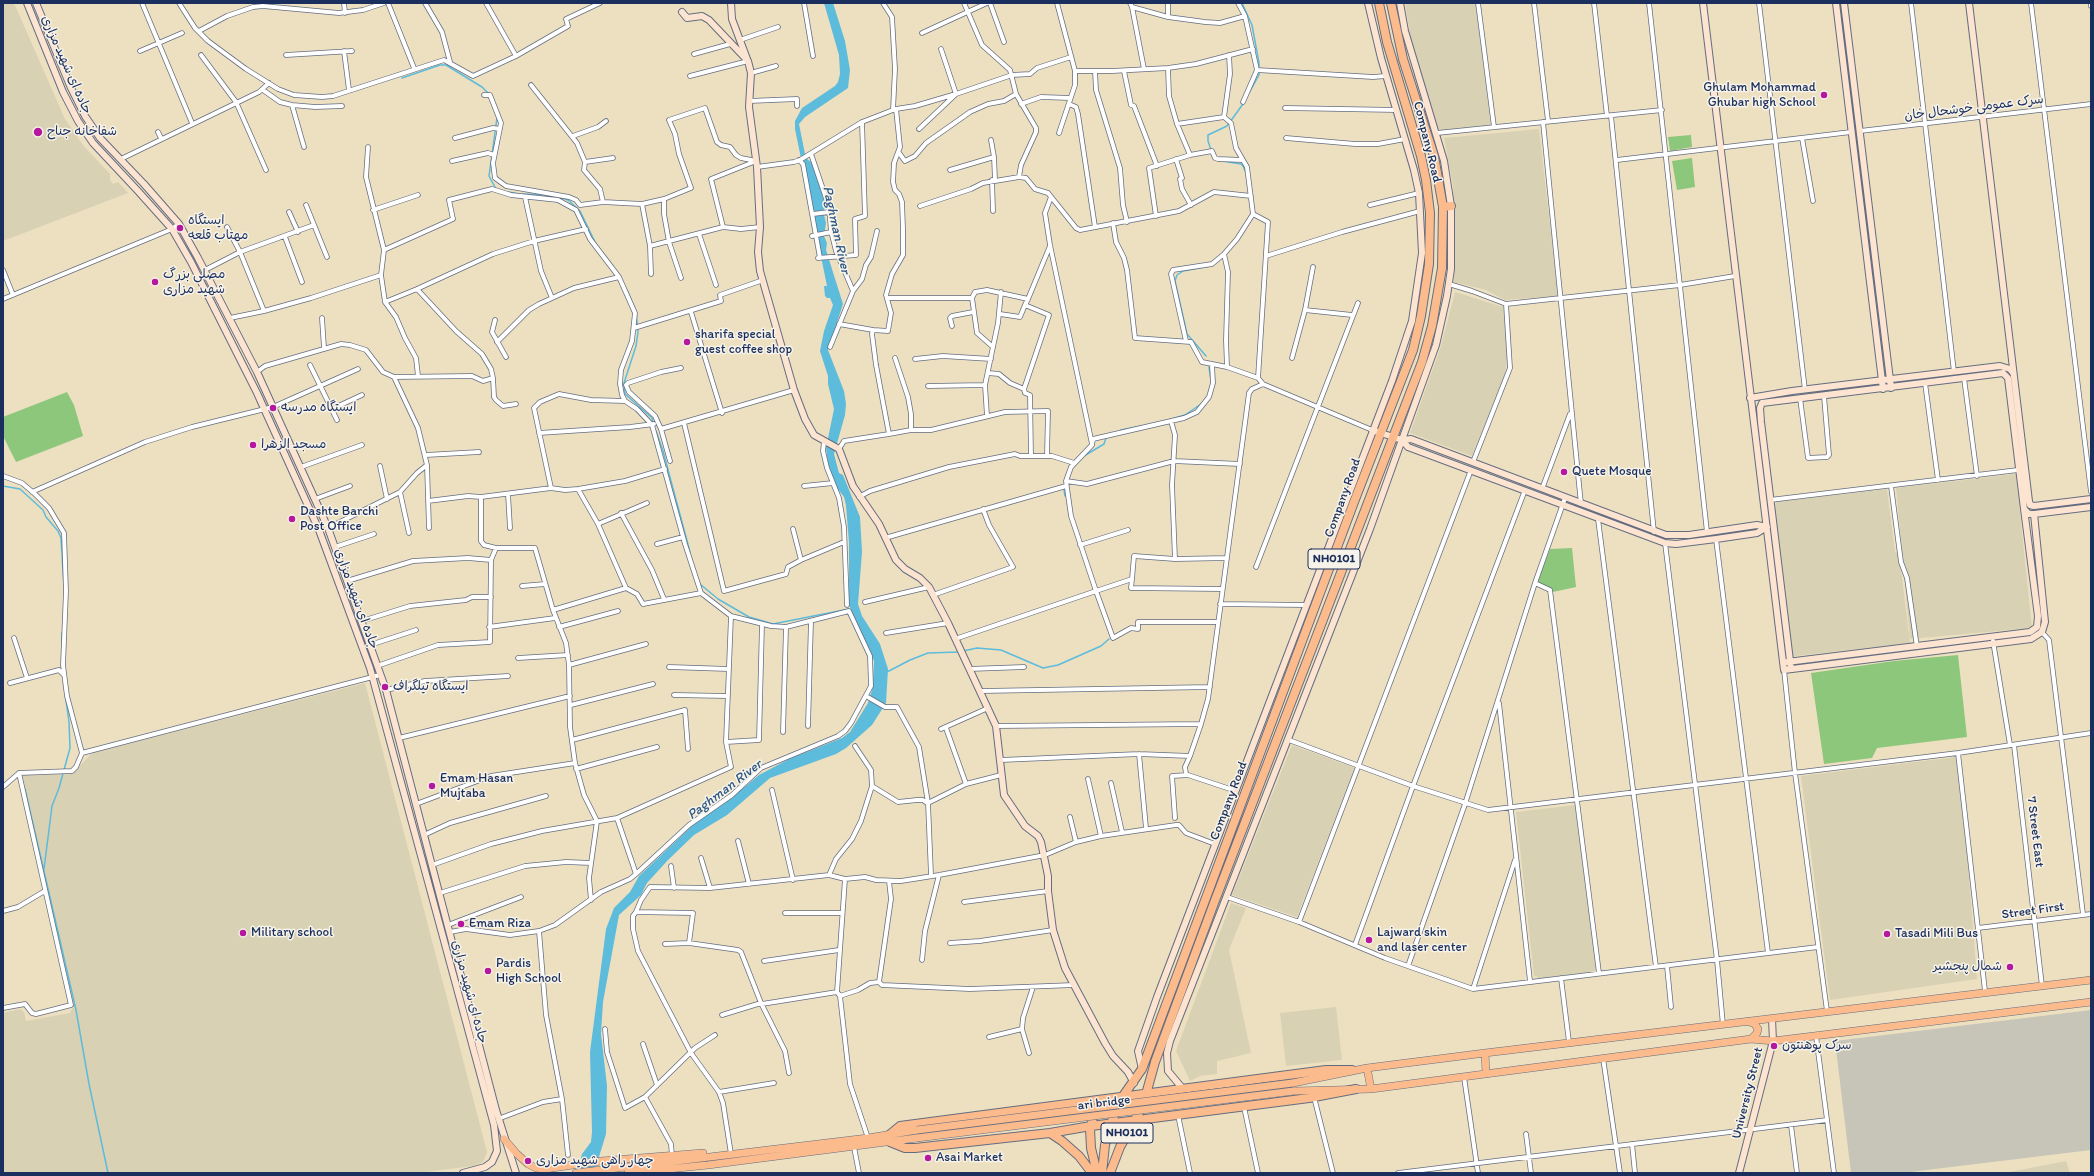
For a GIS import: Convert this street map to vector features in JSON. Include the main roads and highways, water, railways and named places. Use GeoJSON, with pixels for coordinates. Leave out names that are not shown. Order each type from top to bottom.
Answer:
{"type":"FeatureCollection","features":[{"type":"Feature","properties":{"kind":"highway","name":"Company Road"},"geometry":{"type":"LineString","coordinates":[[1123,1096],[1134,1083],[1142,1070],[1376,431],[1413,350],[1421,316],[1429,264],[1430,213],[1421,156],[1388,48],[1378,3]]}},
{"type":"Feature","properties":{"kind":"highway","name":"Company Road"},"geometry":{"type":"LineString","coordinates":[[1146,1093],[1155,1062],[1209,917],[1422,362],[1432,326],[1442,268],[1447,207],[1434,156],[1403,59],[1391,3]]}},
{"type":"Feature","properties":{"kind":"highway"},"geometry":{"type":"LineString","coordinates":[[1442,268],[1451,269]]}},
{"type":"Feature","properties":{"kind":"highway"},"geometry":{"type":"LineString","coordinates":[[1352,1070],[1326,1070],[900,1126],[889,1139],[905,1148],[915,1148],[1050,1133],[1111,1123],[1314,1097],[1356,1089]]}},
{"type":"Feature","properties":{"kind":"highway","name":"NH0101"},"geometry":{"type":"LineString","coordinates":[[1110,1173],[1120,1147],[1135,1121],[1146,1093]]}},
{"type":"Feature","properties":{"kind":"highway","name":"NH0101"},"geometry":{"type":"LineString","coordinates":[[1102,1173],[1105,1145],[1111,1123],[1123,1096]]}},
{"type":"Feature","properties":{"kind":"highway","name":"NH0101"},"geometry":{"type":"LineString","coordinates":[[1097,1173],[1091,1148],[1091,1126],[1105,1098]]}},
{"type":"Feature","properties":{"kind":"highway"},"geometry":{"type":"LineString","coordinates":[[1050,1133],[1062,1140],[1079,1156],[1092,1173]]}},
{"type":"Feature","properties":{"kind":"main road"},"geometry":{"type":"LineString","coordinates":[[504,1139],[516,1154],[536,1168],[552,1169],[601,1161],[674,1165],[708,1165],[854,1147],[889,1139],[918,1130],[1293,1083],[1352,1070],[1484,1052],[1749,1022],[1985,991],[2091,980]]}},
{"type":"Feature","properties":{"kind":"main road","name":"ari bridge"},"geometry":{"type":"LineString","coordinates":[[889,1139],[917,1138],[1294,1091],[1315,1089],[1371,1089],[1751,1039],[1773,1041],[2091,1002]]}},
{"type":"Feature","properties":{"kind":"main road"},"geometry":{"type":"LineString","coordinates":[[1749,1022],[1754,1023],[1758,1029],[1757,1033],[1751,1039]]}},
{"type":"Feature","properties":{"kind":"main road"},"geometry":{"type":"LineString","coordinates":[[1484,1052],[1486,1073]]}},
{"type":"Feature","properties":{"kind":"main road"},"geometry":{"type":"LineString","coordinates":[[1368,1068],[1371,1089]]}},
{"type":"Feature","properties":{"kind":"main road"},"geometry":{"type":"LineString","coordinates":[[628,1173],[731,1154],[868,1138],[889,1139]]}},
{"type":"Feature","properties":{"kind":"main road"},"geometry":{"type":"LineString","coordinates":[[778,1157],[779,1148]]}},
{"type":"Feature","properties":{"kind":"main road"},"geometry":{"type":"LineString","coordinates":[[576,1173],[674,1165]]}},
{"type":"Feature","properties":{"kind":"main road"},"geometry":{"type":"LineString","coordinates":[[683,1173],[708,1165]]}},
{"type":"Feature","properties":{"kind":"water"},"geometry":{"type":"Polygon","coordinates":[[[824,3],[833,3],[845,41],[850,70],[848,88],[805,117],[799,124],[805,154],[808,160],[812,162],[826,207],[823,211],[826,223],[824,236],[827,243],[826,250],[843,304],[828,350],[844,391],[846,404],[845,415],[834,454],[839,473],[843,475],[860,517],[862,552],[858,604],[862,616],[880,644],[888,669],[886,703],[872,725],[846,748],[836,754],[770,778],[727,815],[694,835],[647,883],[641,895],[619,915],[603,1002],[601,1034],[607,1086],[606,1134],[594,1173],[577,1173],[582,1154],[591,1142],[590,1052],[606,929],[614,908],[630,892],[639,876],[693,825],[729,800],[759,775],[789,759],[842,738],[850,732],[868,703],[873,687],[874,661],[849,605],[849,543],[846,505],[844,497],[837,488],[829,468],[827,456],[826,448],[834,409],[828,384],[828,376],[820,351],[824,331],[833,305],[830,298],[825,296],[824,286],[827,286],[795,129],[795,121],[802,108],[835,86],[838,82],[840,74],[839,55],[824,3]]]}},
{"type":"Feature","properties":{"kind":"waterway"},"geometry":{"type":"LineString","coordinates":[[1242,3],[1252,25],[1259,63],[1259,75],[1249,93]]}},
{"type":"Feature","properties":{"kind":"waterway"},"geometry":{"type":"LineString","coordinates":[[402,78],[440,65],[446,65],[482,87],[489,94]]}},
{"type":"Feature","properties":{"kind":"waterway"},"geometry":{"type":"LineString","coordinates":[[1211,150],[1208,135],[1227,126],[1243,104]]}},
{"type":"Feature","properties":{"kind":"waterway"},"geometry":{"type":"LineString","coordinates":[[496,189],[489,176],[497,118]]}},
{"type":"Feature","properties":{"kind":"waterway"},"geometry":{"type":"LineString","coordinates":[[1222,161],[1241,164],[1246,173]]}},
{"type":"Feature","properties":{"kind":"waterway"},"geometry":{"type":"LineString","coordinates":[[509,192],[519,194]]}},
{"type":"Feature","properties":{"kind":"waterway"},"geometry":{"type":"LineString","coordinates":[[523,194],[547,195]]}},
{"type":"Feature","properties":{"kind":"waterway"},"geometry":{"type":"LineString","coordinates":[[555,196],[568,200],[580,211],[596,244]]}},
{"type":"Feature","properties":{"kind":"waterway"},"geometry":{"type":"LineString","coordinates":[[599,248],[613,266]]}},
{"type":"Feature","properties":{"kind":"waterway"},"geometry":{"type":"LineString","coordinates":[[1206,356],[1187,334],[1175,281],[1177,275],[1183,271],[1210,266]]}},
{"type":"Feature","properties":{"kind":"waterway"},"geometry":{"type":"LineString","coordinates":[[627,290],[636,311],[638,332],[636,346],[624,383],[625,394],[652,418],[653,423]]}},
{"type":"Feature","properties":{"kind":"waterway"},"geometry":{"type":"LineString","coordinates":[[1209,367],[1211,381]]}},
{"type":"Feature","properties":{"kind":"waterway"},"geometry":{"type":"LineString","coordinates":[[1168,420],[1185,415],[1201,404]]}},
{"type":"Feature","properties":{"kind":"waterway"},"geometry":{"type":"LineString","coordinates":[[1121,430],[1141,426]]}},
{"type":"Feature","properties":{"kind":"waterway"},"geometry":{"type":"LineString","coordinates":[[656,431],[663,451],[690,552]]}},
{"type":"Feature","properties":{"kind":"waterway"},"geometry":{"type":"LineString","coordinates":[[1084,456],[1104,444],[1106,438]]}},
{"type":"Feature","properties":{"kind":"waterway"},"geometry":{"type":"LineString","coordinates":[[3,486],[20,489],[43,510],[46,517],[58,531],[61,538],[64,586]]}},
{"type":"Feature","properties":{"kind":"waterway"},"geometry":{"type":"LineString","coordinates":[[1064,490],[1065,496]]}},
{"type":"Feature","properties":{"kind":"waterway"},"geometry":{"type":"LineString","coordinates":[[700,584],[718,599],[749,617],[773,624],[849,609]]}},
{"type":"Feature","properties":{"kind":"waterway"},"geometry":{"type":"LineString","coordinates":[[62,633],[62,671]]}},
{"type":"Feature","properties":{"kind":"waterway"},"geometry":{"type":"LineString","coordinates":[[963,651],[977,648],[1001,650],[1043,668],[1058,665],[1101,646],[1109,639]]}},
{"type":"Feature","properties":{"kind":"waterway"},"geometry":{"type":"LineString","coordinates":[[887,672],[910,660],[928,653],[959,652]]}},
{"type":"Feature","properties":{"kind":"waterway"},"geometry":{"type":"LineString","coordinates":[[44,869],[52,806],[59,788],[70,748],[69,722],[64,685]]}},
{"type":"Feature","properties":{"kind":"waterway"},"geometry":{"type":"LineString","coordinates":[[25,789],[76,1010],[89,1084],[108,1173]]}},
{"type":"Feature","properties":{"kind":"place","name":"Ghulam Mohammad Ghubar high School"},"geometry":{"type":"Point","coordinates":[1824,95]}},
{"type":"Feature","properties":{"kind":"place","name":"شفاخانه جناح"},"geometry":{"type":"Point","coordinates":[38,132]}},
{"type":"Feature","properties":{"kind":"place","name":"ایستگاه مهتاب قلعه"},"geometry":{"type":"Point","coordinates":[180,228]}},
{"type":"Feature","properties":{"kind":"place","name":"مصلی بزرگ شهید مزاری"},"geometry":{"type":"Point","coordinates":[155,282]}},
{"type":"Feature","properties":{"kind":"place","name":"sharifa special guest coffee shop"},"geometry":{"type":"Point","coordinates":[687,342]}},
{"type":"Feature","properties":{"kind":"place","name":"ایستگاه مدرسه"},"geometry":{"type":"Point","coordinates":[273,408]}},
{"type":"Feature","properties":{"kind":"place","name":"مسجد الزهرا"},"geometry":{"type":"Point","coordinates":[253,445]}},
{"type":"Feature","properties":{"kind":"place","name":"Quete Mosque"},"geometry":{"type":"Point","coordinates":[1564,472]}},
{"type":"Feature","properties":{"kind":"place","name":"Dashte Barchi Post Office"},"geometry":{"type":"Point","coordinates":[292,519]}},
{"type":"Feature","properties":{"kind":"place","name":"ایستگاه تیلگراف"},"geometry":{"type":"Point","coordinates":[385,687]}},
{"type":"Feature","properties":{"kind":"place","name":"Emam Hasan Mujtaba"},"geometry":{"type":"Point","coordinates":[432,786]}},
{"type":"Feature","properties":{"kind":"place","name":"Emam Riza"},"geometry":{"type":"Point","coordinates":[461,924]}},
{"type":"Feature","properties":{"kind":"place","name":"Military school"},"geometry":{"type":"Point","coordinates":[243,933]}},
{"type":"Feature","properties":{"kind":"place","name":"Tasadi Mili Bus"},"geometry":{"type":"Point","coordinates":[1887,934]}},
{"type":"Feature","properties":{"kind":"place","name":"Lajward skin and laser center"},"geometry":{"type":"Point","coordinates":[1369,940]}},
{"type":"Feature","properties":{"kind":"place","name":"شمال پنجشیر"},"geometry":{"type":"Point","coordinates":[2010,967]}},
{"type":"Feature","properties":{"kind":"place","name":"Pardis High School"},"geometry":{"type":"Point","coordinates":[488,971]}},
{"type":"Feature","properties":{"kind":"place","name":"سرک پوهنتون"},"geometry":{"type":"Point","coordinates":[1774,1046]}},
{"type":"Feature","properties":{"kind":"place","name":"Asai Market"},"geometry":{"type":"Point","coordinates":[928,1158]}},
{"type":"Feature","properties":{"kind":"place","name":"چهار راهی شهید مزاری"},"geometry":{"type":"Point","coordinates":[528,1161]}},
{"type":"Feature","properties":{"kind":"water label","name":"Paghman River"},"geometry":{"type":"Point","coordinates":[836,230]}},
{"type":"Feature","properties":{"kind":"water label","name":"Paghman River"},"geometry":{"type":"Point","coordinates":[725,790]}}]}
